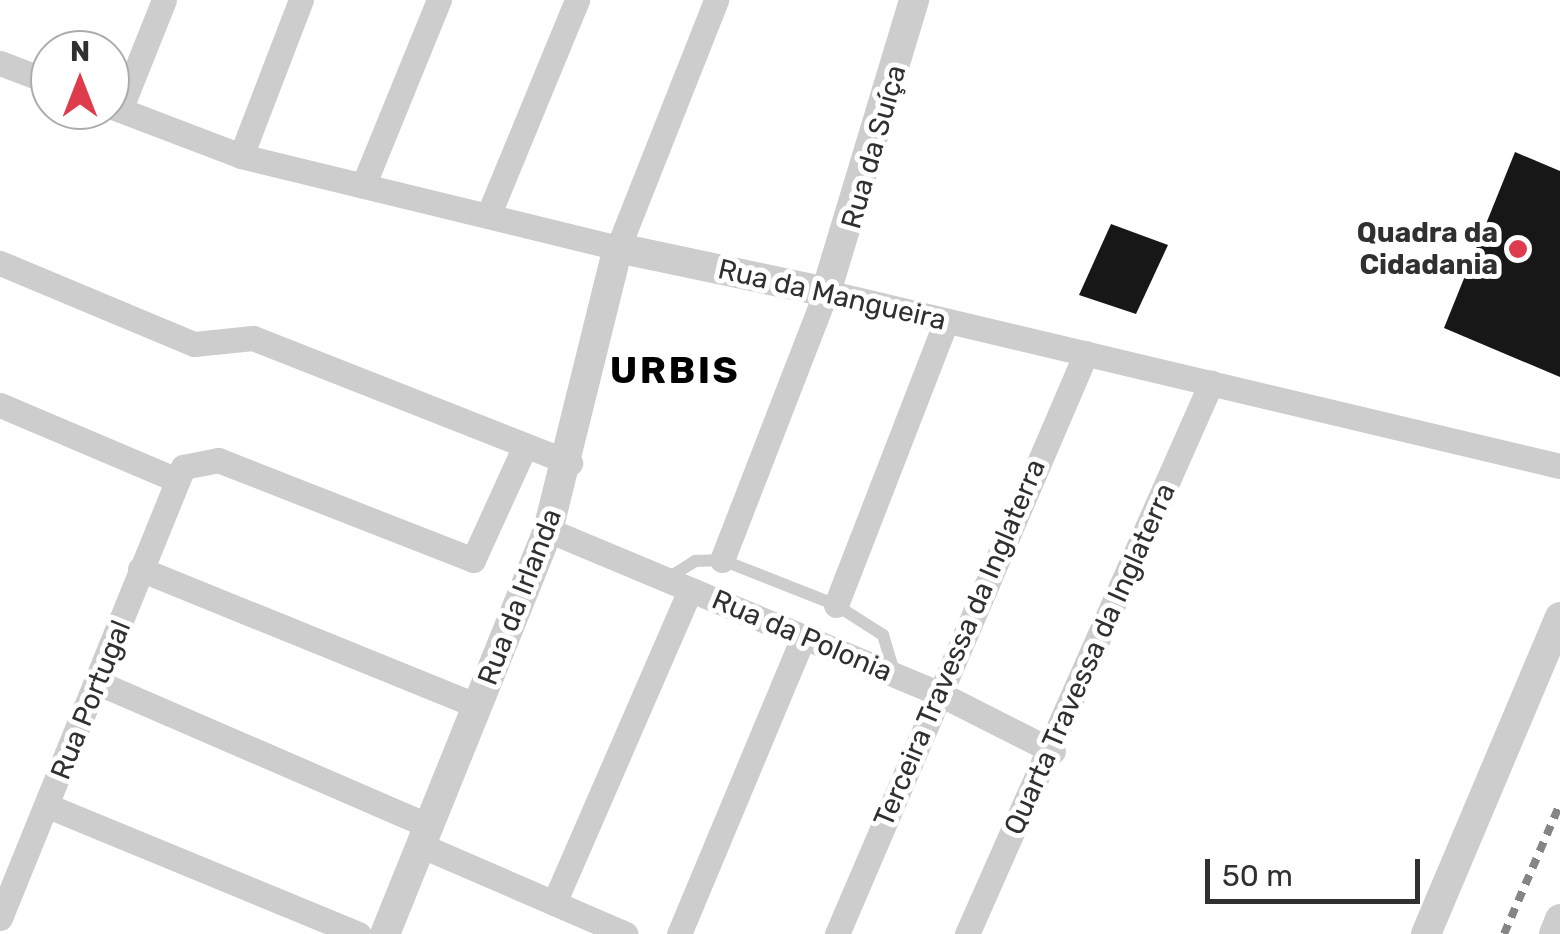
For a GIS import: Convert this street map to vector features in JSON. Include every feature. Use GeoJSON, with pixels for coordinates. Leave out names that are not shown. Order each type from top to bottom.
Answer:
{"type":"FeatureCollection","features":[{"type":"Feature","properties":{"kind":"street"},"geometry":{"type":"LineString","coordinates":[[130,75],[164,0]]}},
{"type":"Feature","properties":{"kind":"street"},"geometry":{"type":"LineString","coordinates":[[241,156],[301,0]]}},
{"type":"Feature","properties":{"kind":"street"},"geometry":{"type":"LineString","coordinates":[[362,186],[440,0]]}},
{"type":"Feature","properties":{"kind":"street"},"geometry":{"type":"LineString","coordinates":[[488,216],[577,0]]}},
{"type":"Feature","properties":{"kind":"street"},"geometry":{"type":"LineString","coordinates":[[618,248],[716,0]]}},
{"type":"Feature","properties":{"kind":"street","name":"Rua da Suíça"},"geometry":{"type":"LineString","coordinates":[[826,292],[914,0]]}},
{"type":"Feature","properties":{"kind":"street"},"geometry":{"type":"LineString","coordinates":[[0,63],[30,74]]}},
{"type":"Feature","properties":{"kind":"street","name":"Rua da Mangueira"},"geometry":{"type":"LineString","coordinates":[[130,114],[241,156],[362,186],[1560,466]]}},
{"type":"Feature","properties":{"kind":"street","name":"Rua da Irlanda"},"geometry":{"type":"LineString","coordinates":[[385,934],[548,530],[570,463],[618,248]]}},
{"type":"Feature","properties":{"kind":"street"},"geometry":{"type":"LineString","coordinates":[[0,263],[194,344],[253,338],[570,463]]}},
{"type":"Feature","properties":{"kind":"street"},"geometry":{"type":"LineString","coordinates":[[722,560],[826,292]]}},
{"type":"Feature","properties":{"kind":"street"},"geometry":{"type":"LineString","coordinates":[[836,605],[946,321]]}},
{"type":"Feature","properties":{"kind":"street","name":"Terceira Travessa da Inglaterra"},"geometry":{"type":"LineString","coordinates":[[837,934],[936,692],[1086,353]]}},
{"type":"Feature","properties":{"kind":"street","name":"Quarta Travessa da Inglaterra"},"geometry":{"type":"LineString","coordinates":[[967,934],[1052,751],[1211,383]]}},
{"type":"Feature","properties":{"kind":"street"},"geometry":{"type":"LineString","coordinates":[[0,405],[172,478],[195,460],[218,460],[473,560],[525,446]]}},
{"type":"Feature","properties":{"kind":"street","name":"Rua Portugal"},"geometry":{"type":"LineString","coordinates":[[0,918],[101,684],[172,478]]}},
{"type":"Feature","properties":{"kind":"street","name":"Rua da Polonia"},"geometry":{"type":"LineString","coordinates":[[548,530],[936,692],[1052,751]]}},
{"type":"Feature","properties":{"kind":"street"},"geometry":{"type":"LineString","coordinates":[[140,569],[478,706]]}},
{"type":"Feature","properties":{"kind":"street"},"geometry":{"type":"LineString","coordinates":[[564,917],[690,590]]}},
{"type":"Feature","properties":{"kind":"street"},"geometry":{"type":"LineString","coordinates":[[1426,934],[1560,617]]}},
{"type":"Feature","properties":{"kind":"street"},"geometry":{"type":"LineString","coordinates":[[678,934],[804,638]]}},
{"type":"Feature","properties":{"kind":"street"},"geometry":{"type":"LineString","coordinates":[[101,684],[424,835],[564,917],[626,934]]}},
{"type":"Feature","properties":{"kind":"street"},"geometry":{"type":"LineString","coordinates":[[48,806],[359,934]]}},
{"type":"Feature","properties":{"kind":"street"},"geometry":{"type":"LineString","coordinates":[[1554,934],[1560,919]]}},
{"type":"Feature","properties":{"kind":"lane"},"geometry":{"type":"LineString","coordinates":[[666,580],[695,561],[722,560],[836,605],[883,634],[894,675]]}},
{"type":"Feature","properties":{"kind":"building","name":"Quadra da Cidadania"},"geometry":{"type":"Polygon","coordinates":[[[1515,152],[1560,171],[1560,377],[1444,328],[1515,152]]]}},
{"type":"Feature","properties":{"kind":"building"},"geometry":{"type":"Polygon","coordinates":[[[1111,224],[1168,245],[1136,314],[1079,295],[1111,224]]]}},
{"type":"Feature","properties":{"kind":"railway"},"geometry":{"type":"LineString","coordinates":[[1504,934],[1560,804]]}},
{"type":"Feature","properties":{"kind":"place","name":"Quadra da Cidadania"},"geometry":{"type":"Point","coordinates":[1518,249]}},
{"type":"Feature","properties":{"kind":"district","name":"URBIS"},"geometry":{"type":"Point","coordinates":[675,371]}}]}
